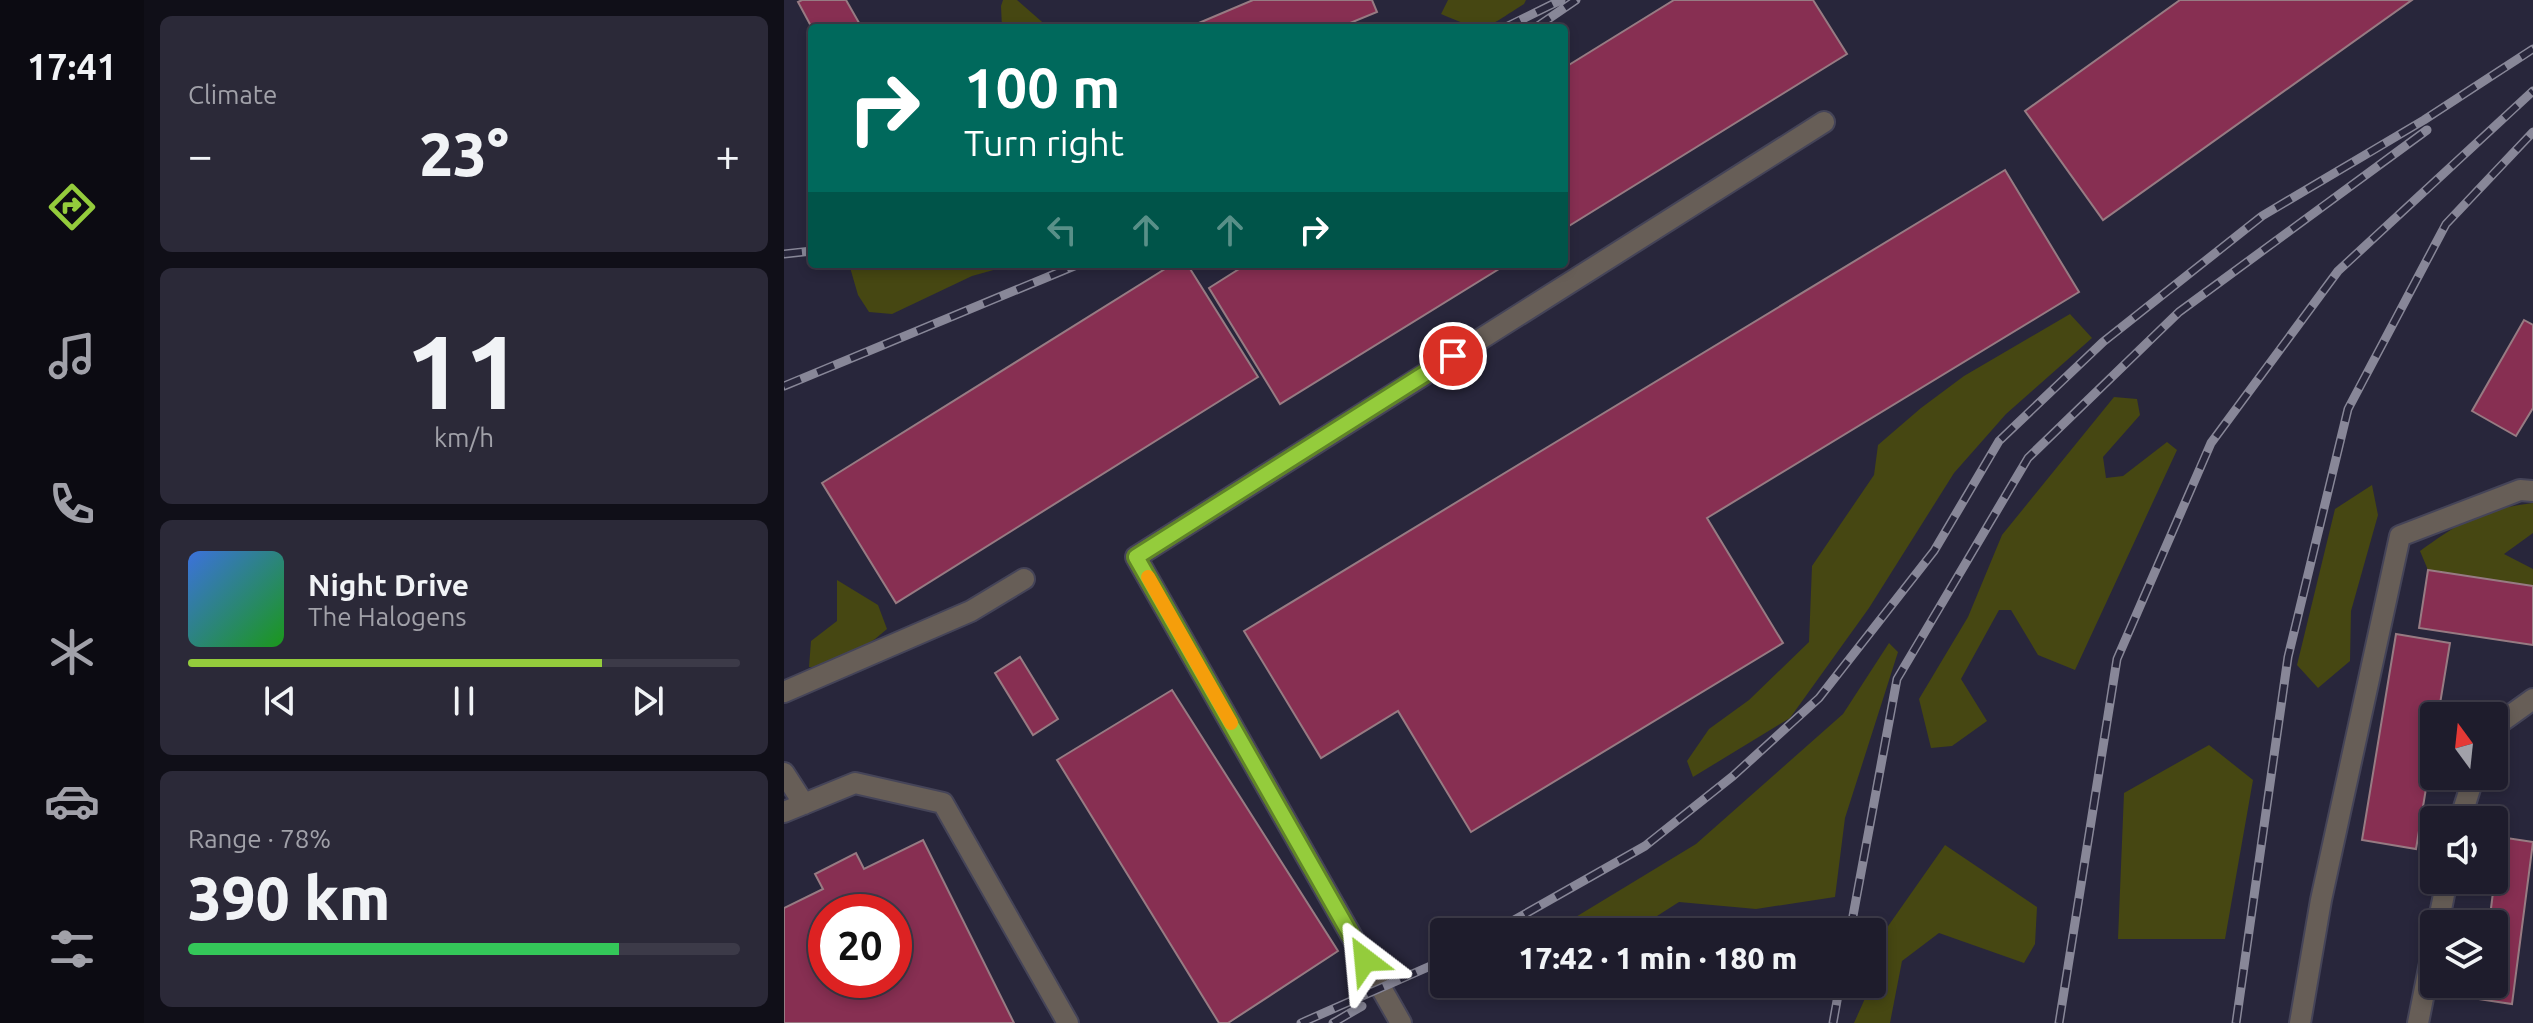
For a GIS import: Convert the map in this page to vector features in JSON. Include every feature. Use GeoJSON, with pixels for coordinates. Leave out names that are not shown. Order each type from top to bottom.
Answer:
{"type":"FeatureCollection","features":[{"type":"Feature","properties":{"kind":"lane"},"geometry":{"type":"LineString","coordinates":[[1401,1023],[1136,557],[1824,122]]}},
{"type":"Feature","properties":{"kind":"lane"},"geometry":{"type":"LineString","coordinates":[[2300,1023],[2321,900],[2400,536],[2520,490],[2533,491]]}},
{"type":"Feature","properties":{"kind":"lane"},"geometry":{"type":"LineString","coordinates":[[784,692],[971,611],[1024,579]]}},
{"type":"Feature","properties":{"kind":"lane"},"geometry":{"type":"LineString","coordinates":[[2508,717],[2533,699]]}},
{"type":"Feature","properties":{"kind":"lane"},"geometry":{"type":"LineString","coordinates":[[784,773],[804,804]]}},
{"type":"Feature","properties":{"kind":"lane"},"geometry":{"type":"LineString","coordinates":[[784,812],[855,783],[943,803],[1068,1023]]}},
{"type":"Feature","properties":{"kind":"lane"},"geometry":{"type":"LineString","coordinates":[[2418,1023],[2423,998]]}},
{"type":"Feature","properties":{"kind":"shaded area"},"geometry":{"type":"Polygon","coordinates":[[[1003,0],[1017,0],[1044,24],[1002,24],[1003,0]]]}},
{"type":"Feature","properties":{"kind":"shaded area"},"geometry":{"type":"Polygon","coordinates":[[[1448,0],[1526,0],[1492,24],[1466,24],[1441,14],[1448,0]]]}},
{"type":"Feature","properties":{"kind":"shaded area"},"geometry":{"type":"Polygon","coordinates":[[[850,268],[1001,268],[972,276],[892,314],[869,312],[858,295],[850,268]]]}},
{"type":"Feature","properties":{"kind":"shaded area"},"geometry":{"type":"Polygon","coordinates":[[[2070,314],[2092,338],[2006,414],[1954,473],[1869,608],[1790,718],[1693,777],[1687,761],[1709,729],[1749,700],[1809,642],[1812,566],[1874,475],[1878,445],[1964,376],[2070,314]]]}},
{"type":"Feature","properties":{"kind":"shaded area"},"geometry":{"type":"Polygon","coordinates":[[[2114,397],[2137,399],[2140,415],[2103,457],[2106,478],[2123,476],[2167,442],[2177,450],[2075,670],[2038,655],[2011,610],[1999,610],[1961,679],[1987,721],[1952,746],[1931,748],[1919,699],[1968,617],[2002,535],[2114,397]]]}},
{"type":"Feature","properties":{"kind":"shaded area"},"geometry":{"type":"Polygon","coordinates":[[[2372,485],[2378,515],[2351,611],[2350,661],[2318,688],[2297,665],[2335,509],[2372,485]]]}},
{"type":"Feature","properties":{"kind":"shaded area"},"geometry":{"type":"Polygon","coordinates":[[[2533,503],[2533,533],[2504,554],[2533,569],[2533,586],[2428,570],[2420,551],[2448,531],[2485,513],[2533,503]]]}},
{"type":"Feature","properties":{"kind":"shaded area"},"geometry":{"type":"Polygon","coordinates":[[[837,580],[878,605],[887,629],[829,667],[809,667],[811,641],[837,621],[837,580]]]}},
{"type":"Feature","properties":{"kind":"shaded area"},"geometry":{"type":"Polygon","coordinates":[[[1889,643],[1898,652],[1845,818],[1835,897],[1756,909],[1679,902],[1654,918],[1574,918],[1696,844],[1843,714],[1889,643]]]}},
{"type":"Feature","properties":{"kind":"shaded area"},"geometry":{"type":"Polygon","coordinates":[[[2209,745],[2253,780],[2225,939],[2118,939],[2124,793],[2209,745]]]}},
{"type":"Feature","properties":{"kind":"shaded area"},"geometry":{"type":"Polygon","coordinates":[[[1945,845],[2037,907],[2035,944],[2024,963],[1939,933],[1902,961],[1890,1023],[1854,1023],[1865,998],[1886,998],[1886,929],[1945,845]]]}},
{"type":"Feature","properties":{"kind":"building"},"geometry":{"type":"Polygon","coordinates":[[[846,0],[860,24],[810,24],[798,2],[846,0]]]}},
{"type":"Feature","properties":{"kind":"building"},"geometry":{"type":"Polygon","coordinates":[[[1253,0],[1372,0],[1377,12],[1348,24],[1196,24],[1253,0]]]}},
{"type":"Feature","properties":{"kind":"building"},"geometry":{"type":"Polygon","coordinates":[[[1674,0],[1813,0],[1847,54],[1568,227],[1568,66],[1674,0]]]}},
{"type":"Feature","properties":{"kind":"building"},"geometry":{"type":"Polygon","coordinates":[[[2180,0],[2412,0],[2103,220],[2025,111],[2180,0]]]}},
{"type":"Feature","properties":{"kind":"building"},"geometry":{"type":"Polygon","coordinates":[[[2005,170],[2079,292],[1707,518],[1783,643],[1471,832],[1398,711],[1321,758],[1244,631],[2005,170]]]}},
{"type":"Feature","properties":{"kind":"building"},"geometry":{"type":"Polygon","coordinates":[[[1167,268],[1190,268],[1258,377],[896,603],[822,483],[1167,268]]]}},
{"type":"Feature","properties":{"kind":"building"},"geometry":{"type":"Polygon","coordinates":[[[1241,268],[1501,268],[1280,404],[1209,288],[1241,268]]]}},
{"type":"Feature","properties":{"kind":"building"},"geometry":{"type":"Polygon","coordinates":[[[2524,320],[2533,325],[2533,408],[2516,436],[2472,411],[2524,320]]]}},
{"type":"Feature","properties":{"kind":"building"},"geometry":{"type":"Polygon","coordinates":[[[2428,570],[2533,586],[2533,645],[2419,628],[2428,570]]]}},
{"type":"Feature","properties":{"kind":"building"},"geometry":{"type":"Polygon","coordinates":[[[2396,634],[2450,643],[2440,702],[2420,702],[2420,790],[2426,790],[2423,806],[2420,806],[2416,849],[2362,840],[2396,634]]]}},
{"type":"Feature","properties":{"kind":"building"},"geometry":{"type":"Polygon","coordinates":[[[1020,657],[1058,719],[1033,735],[995,673],[1020,657]]]}},
{"type":"Feature","properties":{"kind":"building"},"geometry":{"type":"Polygon","coordinates":[[[1172,690],[1338,951],[1228,1023],[1219,1023],[1057,760],[1172,690]]]}},
{"type":"Feature","properties":{"kind":"building"},"geometry":{"type":"Polygon","coordinates":[[[2508,838],[2533,842],[2512,1004],[2478,999],[2508,998],[2508,910],[2491,910],[2493,894],[2508,894],[2508,838]]]}},
{"type":"Feature","properties":{"kind":"building"},"geometry":{"type":"Polygon","coordinates":[[[923,840],[1014,1023],[784,1023],[784,908],[808,896],[808,998],[912,998],[912,894],[813,894],[823,889],[815,874],[856,853],[864,869],[923,840]]]}},
{"type":"Feature","properties":{"kind":"railway"},"geometry":{"type":"LineString","coordinates":[[1512,24],[1561,0]]}},
{"type":"Feature","properties":{"kind":"railway"},"geometry":{"type":"LineString","coordinates":[[1541,24],[1576,0]]}},
{"type":"Feature","properties":{"kind":"railway"},"geometry":{"type":"LineString","coordinates":[[1518,918],[1645,846],[1733,776],[1819,698],[1934,551],[1999,441],[2103,342],[2262,216],[2424,120],[2533,49]]}},
{"type":"Feature","properties":{"kind":"railway"},"geometry":{"type":"LineString","coordinates":[[2059,1023],[2117,659],[2211,443],[2338,271],[2533,91]]}},
{"type":"Feature","properties":{"kind":"railway"},"geometry":{"type":"LineString","coordinates":[[1853,918],[1897,679],[2028,458],[2179,312],[2427,130]]}},
{"type":"Feature","properties":{"kind":"railway"},"geometry":{"type":"LineString","coordinates":[[2236,1023],[2288,657],[2348,409],[2446,224],[2533,132]]}},
{"type":"Feature","properties":{"kind":"railway"},"geometry":{"type":"LineString","coordinates":[[784,254],[808,251]]}},
{"type":"Feature","properties":{"kind":"railway"},"geometry":{"type":"LineString","coordinates":[[784,386],[1069,268]]}},
{"type":"Feature","properties":{"kind":"railway"},"geometry":{"type":"LineString","coordinates":[[1301,1023],[1430,966]]}},
{"type":"Feature","properties":{"kind":"railway"},"geometry":{"type":"LineString","coordinates":[[1833,1023],[1837,998]]}},
{"type":"Feature","properties":{"kind":"railway"},"geometry":{"type":"LineString","coordinates":[[1333,1023],[1362,1006]]}},
{"type":"Feature","properties":{"kind":"slow traffic"},"geometry":{"type":"LineString","coordinates":[[1148,577],[1231,723]]}},
{"type":"Feature","properties":{"kind":"route"},"geometry":{"type":"LineString","coordinates":[[1365,960],[1136,557],[1453,356]]}}]}
